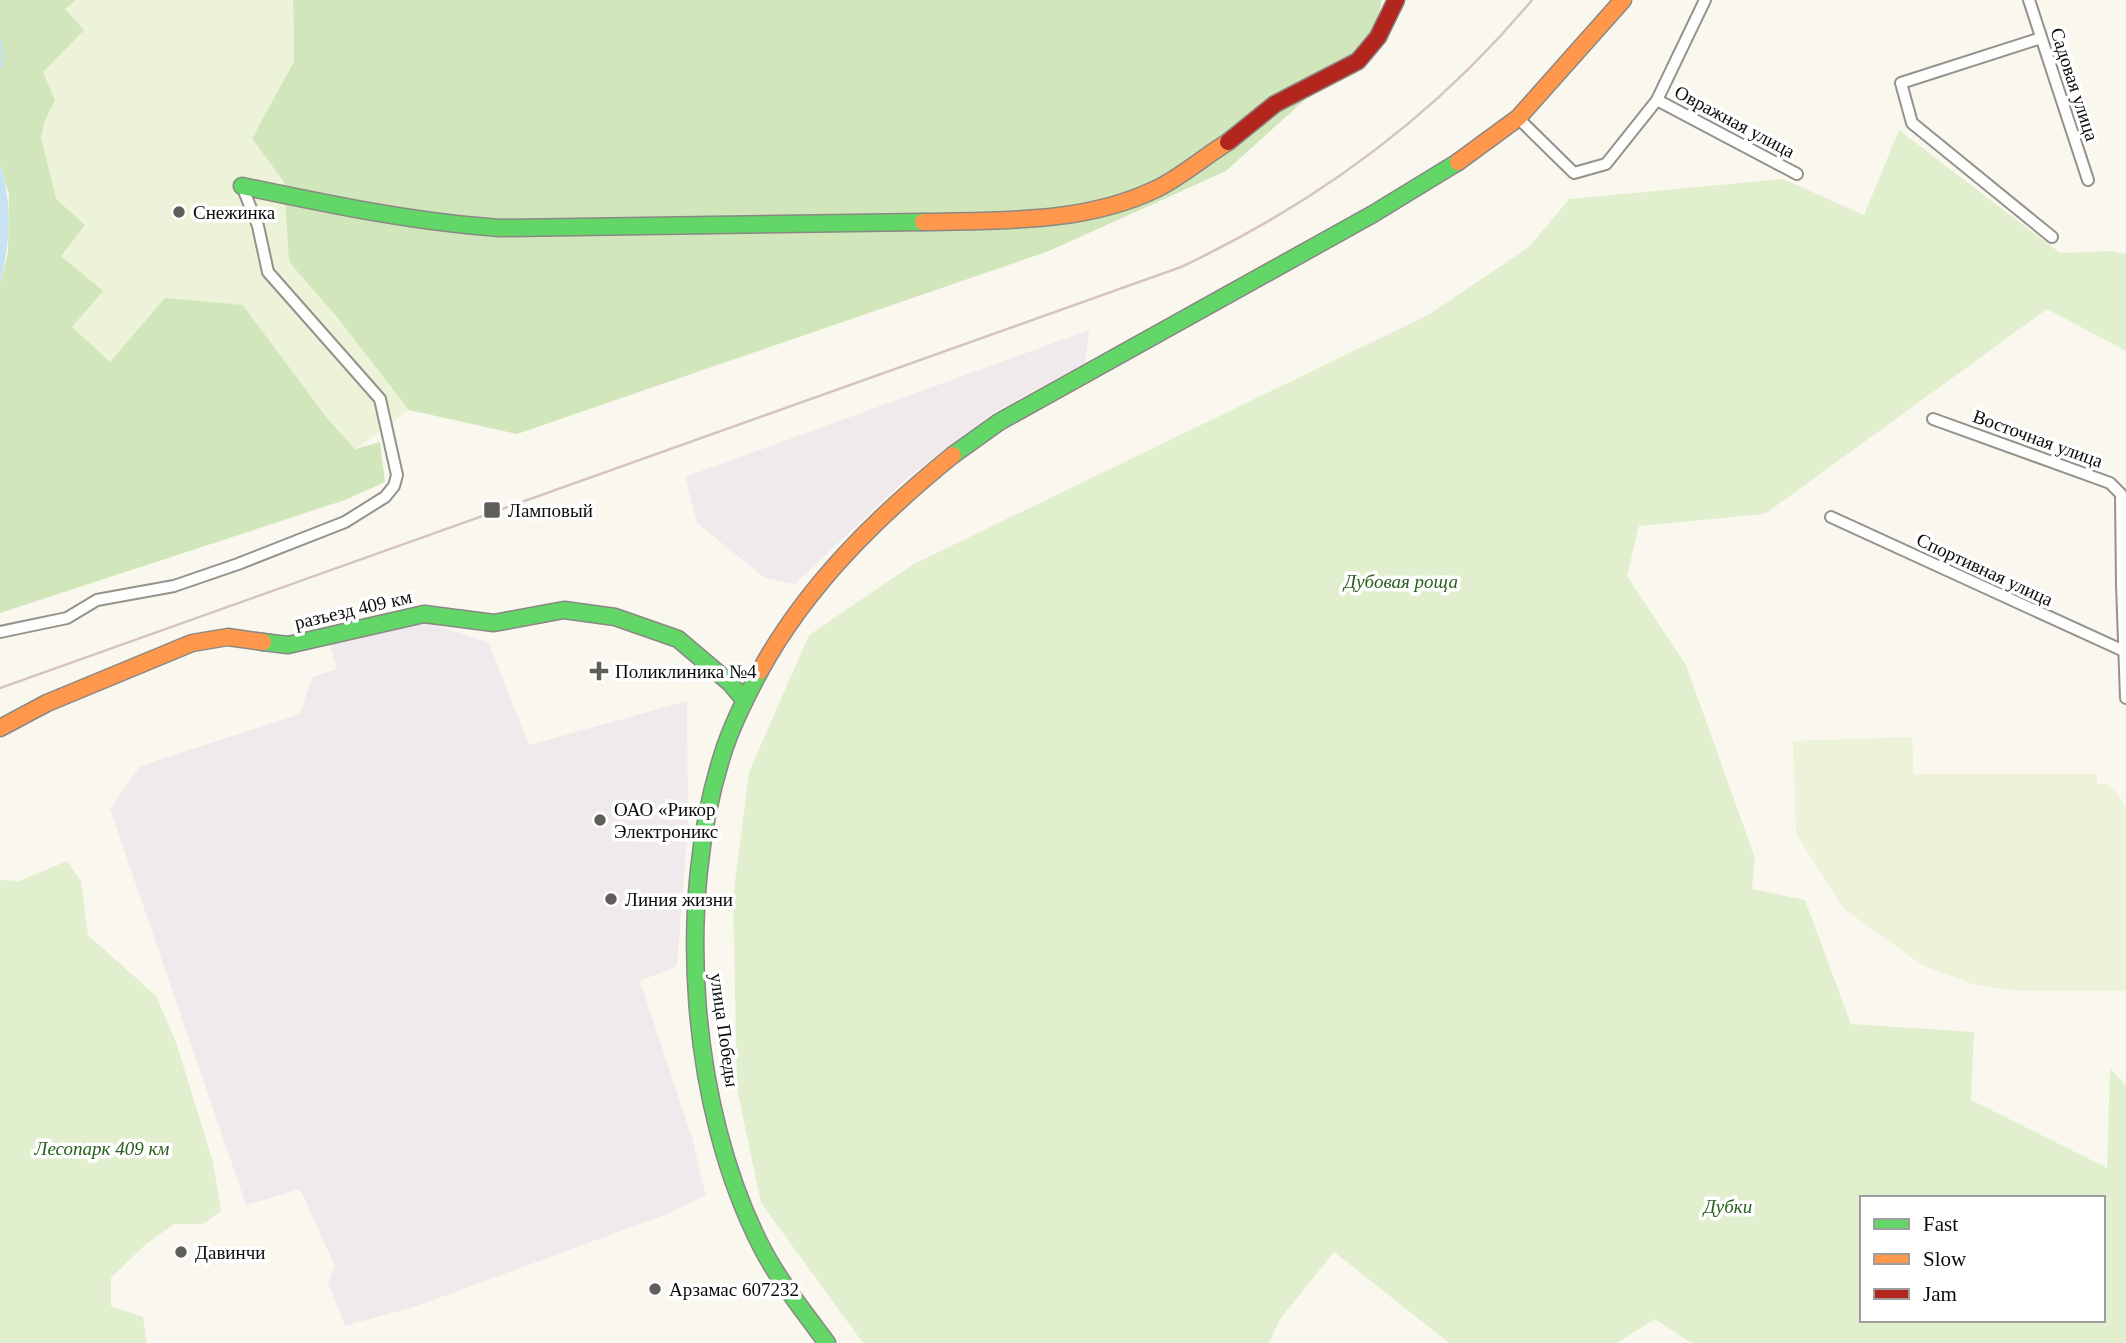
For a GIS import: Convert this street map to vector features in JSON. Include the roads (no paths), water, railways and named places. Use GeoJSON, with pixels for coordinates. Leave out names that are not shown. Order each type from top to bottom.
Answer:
{"type":"FeatureCollection","features":[{"type":"Feature","properties":{"kind":"street"},"geometry":{"type":"LineString","coordinates":[[242,186],[377,214],[441,224],[500,228],[924,222],[1036,218],[1088,212],[1157,189],[1196,161],[1239,136],[1275,104],[1328,79],[1358,61],[1378,37],[1396,0]]}},
{"type":"Feature","properties":{"kind":"street","name":"улица Победы"},"geometry":{"type":"LineString","coordinates":[[827,1343],[761,1247],[740,1198],[705,1066],[695,963],[698,871],[713,785],[723,750],[745,701],[778,642],[824,580],[887,509],[950,455],[999,422],[1415,190],[1518,118],[1623,0]]}},
{"type":"Feature","properties":{"kind":"street"},"geometry":{"type":"LineString","coordinates":[[1518,118],[1574,173],[1606,164],[1657,100],[1705,0]]}},
{"type":"Feature","properties":{"kind":"street","name":"Садовая улица"},"geometry":{"type":"LineString","coordinates":[[2029,0],[2088,180]]}},
{"type":"Feature","properties":{"kind":"street"},"geometry":{"type":"LineString","coordinates":[[2041,38],[1901,83],[1912,123],[2052,237]]}},
{"type":"Feature","properties":{"kind":"street","name":"Овражная улица"},"geometry":{"type":"LineString","coordinates":[[1657,100],[1797,174]]}},
{"type":"Feature","properties":{"kind":"street"},"geometry":{"type":"LineString","coordinates":[[0,632],[67,618],[97,600],[174,586],[238,564],[345,522],[385,497],[394,486],[397,475],[380,399],[268,272],[258,226],[242,186]]}},
{"type":"Feature","properties":{"kind":"street","name":"Восточная улица"},"geometry":{"type":"LineString","coordinates":[[1933,419],[2110,483],[2121,494],[2126,698]]}},
{"type":"Feature","properties":{"kind":"street","name":"Спортивная улица"},"geometry":{"type":"LineString","coordinates":[[1831,517],[2125,652]]}},
{"type":"Feature","properties":{"kind":"street","name":"разъезд 409 км"},"geometry":{"type":"LineString","coordinates":[[0,728],[47,703],[192,643],[228,636],[288,645],[424,614],[494,623],[564,610],[615,617],[678,639],[730,683],[745,701]]}},
{"type":"Feature","properties":{"kind":"water"},"geometry":{"type":"Polygon","coordinates":[[[0,164],[7,194],[9,224],[0,284],[0,164]]]}},
{"type":"Feature","properties":{"kind":"waterway"},"geometry":{"type":"LineString","coordinates":[[0,40],[4,57],[0,68]]}},
{"type":"Feature","properties":{"kind":"railway"},"geometry":{"type":"LineString","coordinates":[[0,688],[1181,267],[1280,214],[1372,153],[1456,81],[1532,0]]}},
{"type":"Feature","properties":{"kind":"place","name":"Снежинка"},"geometry":{"type":"Point","coordinates":[179,212]}},
{"type":"Feature","properties":{"kind":"place","name":"Ламповый"},"geometry":{"type":"Point","coordinates":[492,510]}},
{"type":"Feature","properties":{"kind":"place","name":"Поликлиника №4"},"geometry":{"type":"Point","coordinates":[599,671]}},
{"type":"Feature","properties":{"kind":"place","name":"ОАО «Рикор Электроникс"},"geometry":{"type":"Point","coordinates":[600,820]}},
{"type":"Feature","properties":{"kind":"place","name":"Линия жизни"},"geometry":{"type":"Point","coordinates":[611,899]}},
{"type":"Feature","properties":{"kind":"place","name":"Давинчи"},"geometry":{"type":"Point","coordinates":[181,1252]}},
{"type":"Feature","properties":{"kind":"place","name":"Арзамас 607232"},"geometry":{"type":"Point","coordinates":[655,1289]}},
{"type":"Feature","properties":{"kind":"park label","name":"Дубовая роща"},"geometry":{"type":"Point","coordinates":[1401,581]}},
{"type":"Feature","properties":{"kind":"park label","name":"Лесопарк 409 км"},"geometry":{"type":"Point","coordinates":[102,1148]}},
{"type":"Feature","properties":{"kind":"park label","name":"Дубки"},"geometry":{"type":"Point","coordinates":[1728,1206]}}]}
